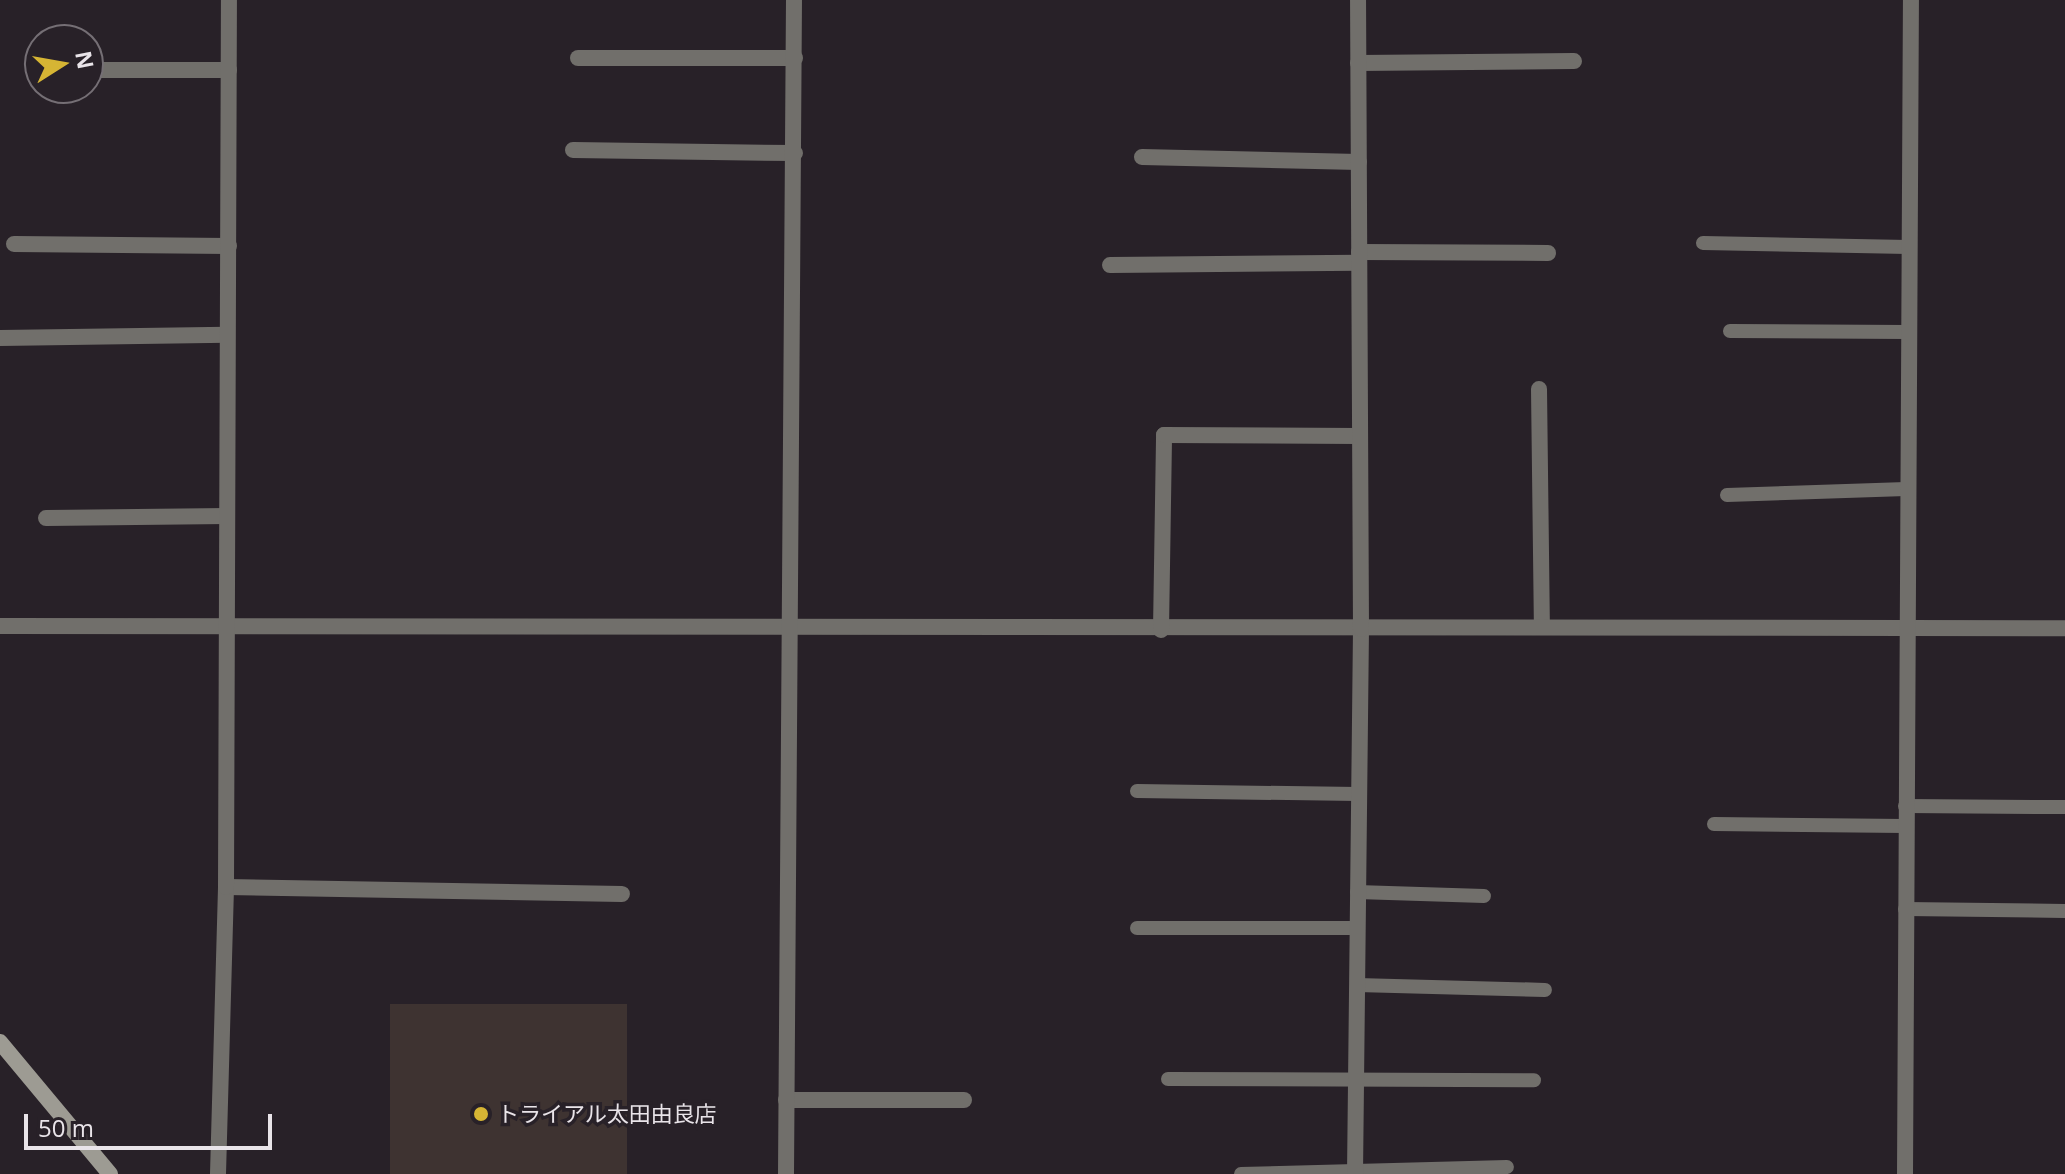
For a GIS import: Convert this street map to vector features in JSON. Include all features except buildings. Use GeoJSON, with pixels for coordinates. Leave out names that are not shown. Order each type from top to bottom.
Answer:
{"type":"FeatureCollection","features":[{"type":"Feature","properties":{"kind":"main road"},"geometry":{"type":"LineString","coordinates":[[0,1042],[110,1174]]}},
{"type":"Feature","properties":{"kind":"street"},"geometry":{"type":"LineString","coordinates":[[218,1174],[226,887],[229,0]]}},
{"type":"Feature","properties":{"kind":"street"},"geometry":{"type":"LineString","coordinates":[[786,1174],[794,0]]}},
{"type":"Feature","properties":{"kind":"street"},"geometry":{"type":"LineString","coordinates":[[1355,1172],[1361,629],[1358,0]]}},
{"type":"Feature","properties":{"kind":"street"},"geometry":{"type":"LineString","coordinates":[[1905,1174],[1905,627],[1911,0]]}},
{"type":"Feature","properties":{"kind":"street"},"geometry":{"type":"LineString","coordinates":[[578,58],[795,58]]}},
{"type":"Feature","properties":{"kind":"street"},"geometry":{"type":"LineString","coordinates":[[1358,63],[1574,61]]}},
{"type":"Feature","properties":{"kind":"street"},"geometry":{"type":"LineString","coordinates":[[104,70],[229,70]]}},
{"type":"Feature","properties":{"kind":"street"},"geometry":{"type":"LineString","coordinates":[[573,150],[795,153]]}},
{"type":"Feature","properties":{"kind":"street"},"geometry":{"type":"LineString","coordinates":[[1142,157],[1359,162]]}},
{"type":"Feature","properties":{"kind":"street"},"geometry":{"type":"LineString","coordinates":[[14,244],[229,246]]}},
{"type":"Feature","properties":{"kind":"street"},"geometry":{"type":"LineString","coordinates":[[1110,265],[1548,253]]}},
{"type":"Feature","properties":{"kind":"street"},"geometry":{"type":"LineString","coordinates":[[0,338],[227,335]]}},
{"type":"Feature","properties":{"kind":"street"},"geometry":{"type":"LineString","coordinates":[[1539,389],[1542,626]]}},
{"type":"Feature","properties":{"kind":"street"},"geometry":{"type":"LineString","coordinates":[[1161,630],[1164,435],[1359,436]]}},
{"type":"Feature","properties":{"kind":"street"},"geometry":{"type":"LineString","coordinates":[[46,518],[227,516]]}},
{"type":"Feature","properties":{"kind":"street"},"geometry":{"type":"LineString","coordinates":[[0,626],[790,626],[1161,630],[1542,626],[2065,628]]}},
{"type":"Feature","properties":{"kind":"street"},"geometry":{"type":"LineString","coordinates":[[226,887],[622,894]]}},
{"type":"Feature","properties":{"kind":"street"},"geometry":{"type":"LineString","coordinates":[[786,1100],[964,1100]]}},
{"type":"Feature","properties":{"kind":"lane"},"geometry":{"type":"LineString","coordinates":[[1703,243],[1908,247]]}},
{"type":"Feature","properties":{"kind":"lane"},"geometry":{"type":"LineString","coordinates":[[1730,331],[1907,332]]}},
{"type":"Feature","properties":{"kind":"lane"},"geometry":{"type":"LineString","coordinates":[[1727,495],[1906,489]]}},
{"type":"Feature","properties":{"kind":"lane"},"geometry":{"type":"LineString","coordinates":[[1137,791],[1358,794]]}},
{"type":"Feature","properties":{"kind":"lane"},"geometry":{"type":"LineString","coordinates":[[1905,806],[2065,807]]}},
{"type":"Feature","properties":{"kind":"lane"},"geometry":{"type":"LineString","coordinates":[[1714,824],[1905,826]]}},
{"type":"Feature","properties":{"kind":"lane"},"geometry":{"type":"LineString","coordinates":[[1357,892],[1484,896]]}},
{"type":"Feature","properties":{"kind":"lane"},"geometry":{"type":"LineString","coordinates":[[1905,909],[2065,911]]}},
{"type":"Feature","properties":{"kind":"lane"},"geometry":{"type":"LineString","coordinates":[[1137,928],[1357,928]]}},
{"type":"Feature","properties":{"kind":"lane"},"geometry":{"type":"LineString","coordinates":[[1357,985],[1545,990]]}},
{"type":"Feature","properties":{"kind":"lane"},"geometry":{"type":"LineString","coordinates":[[1168,1079],[1534,1080]]}},
{"type":"Feature","properties":{"kind":"lane"},"geometry":{"type":"LineString","coordinates":[[1241,1174],[1507,1167]]}},
{"type":"Feature","properties":{"kind":"place","name":"トライアル太田由良店"},"geometry":{"type":"Point","coordinates":[481,1114]}}]}
